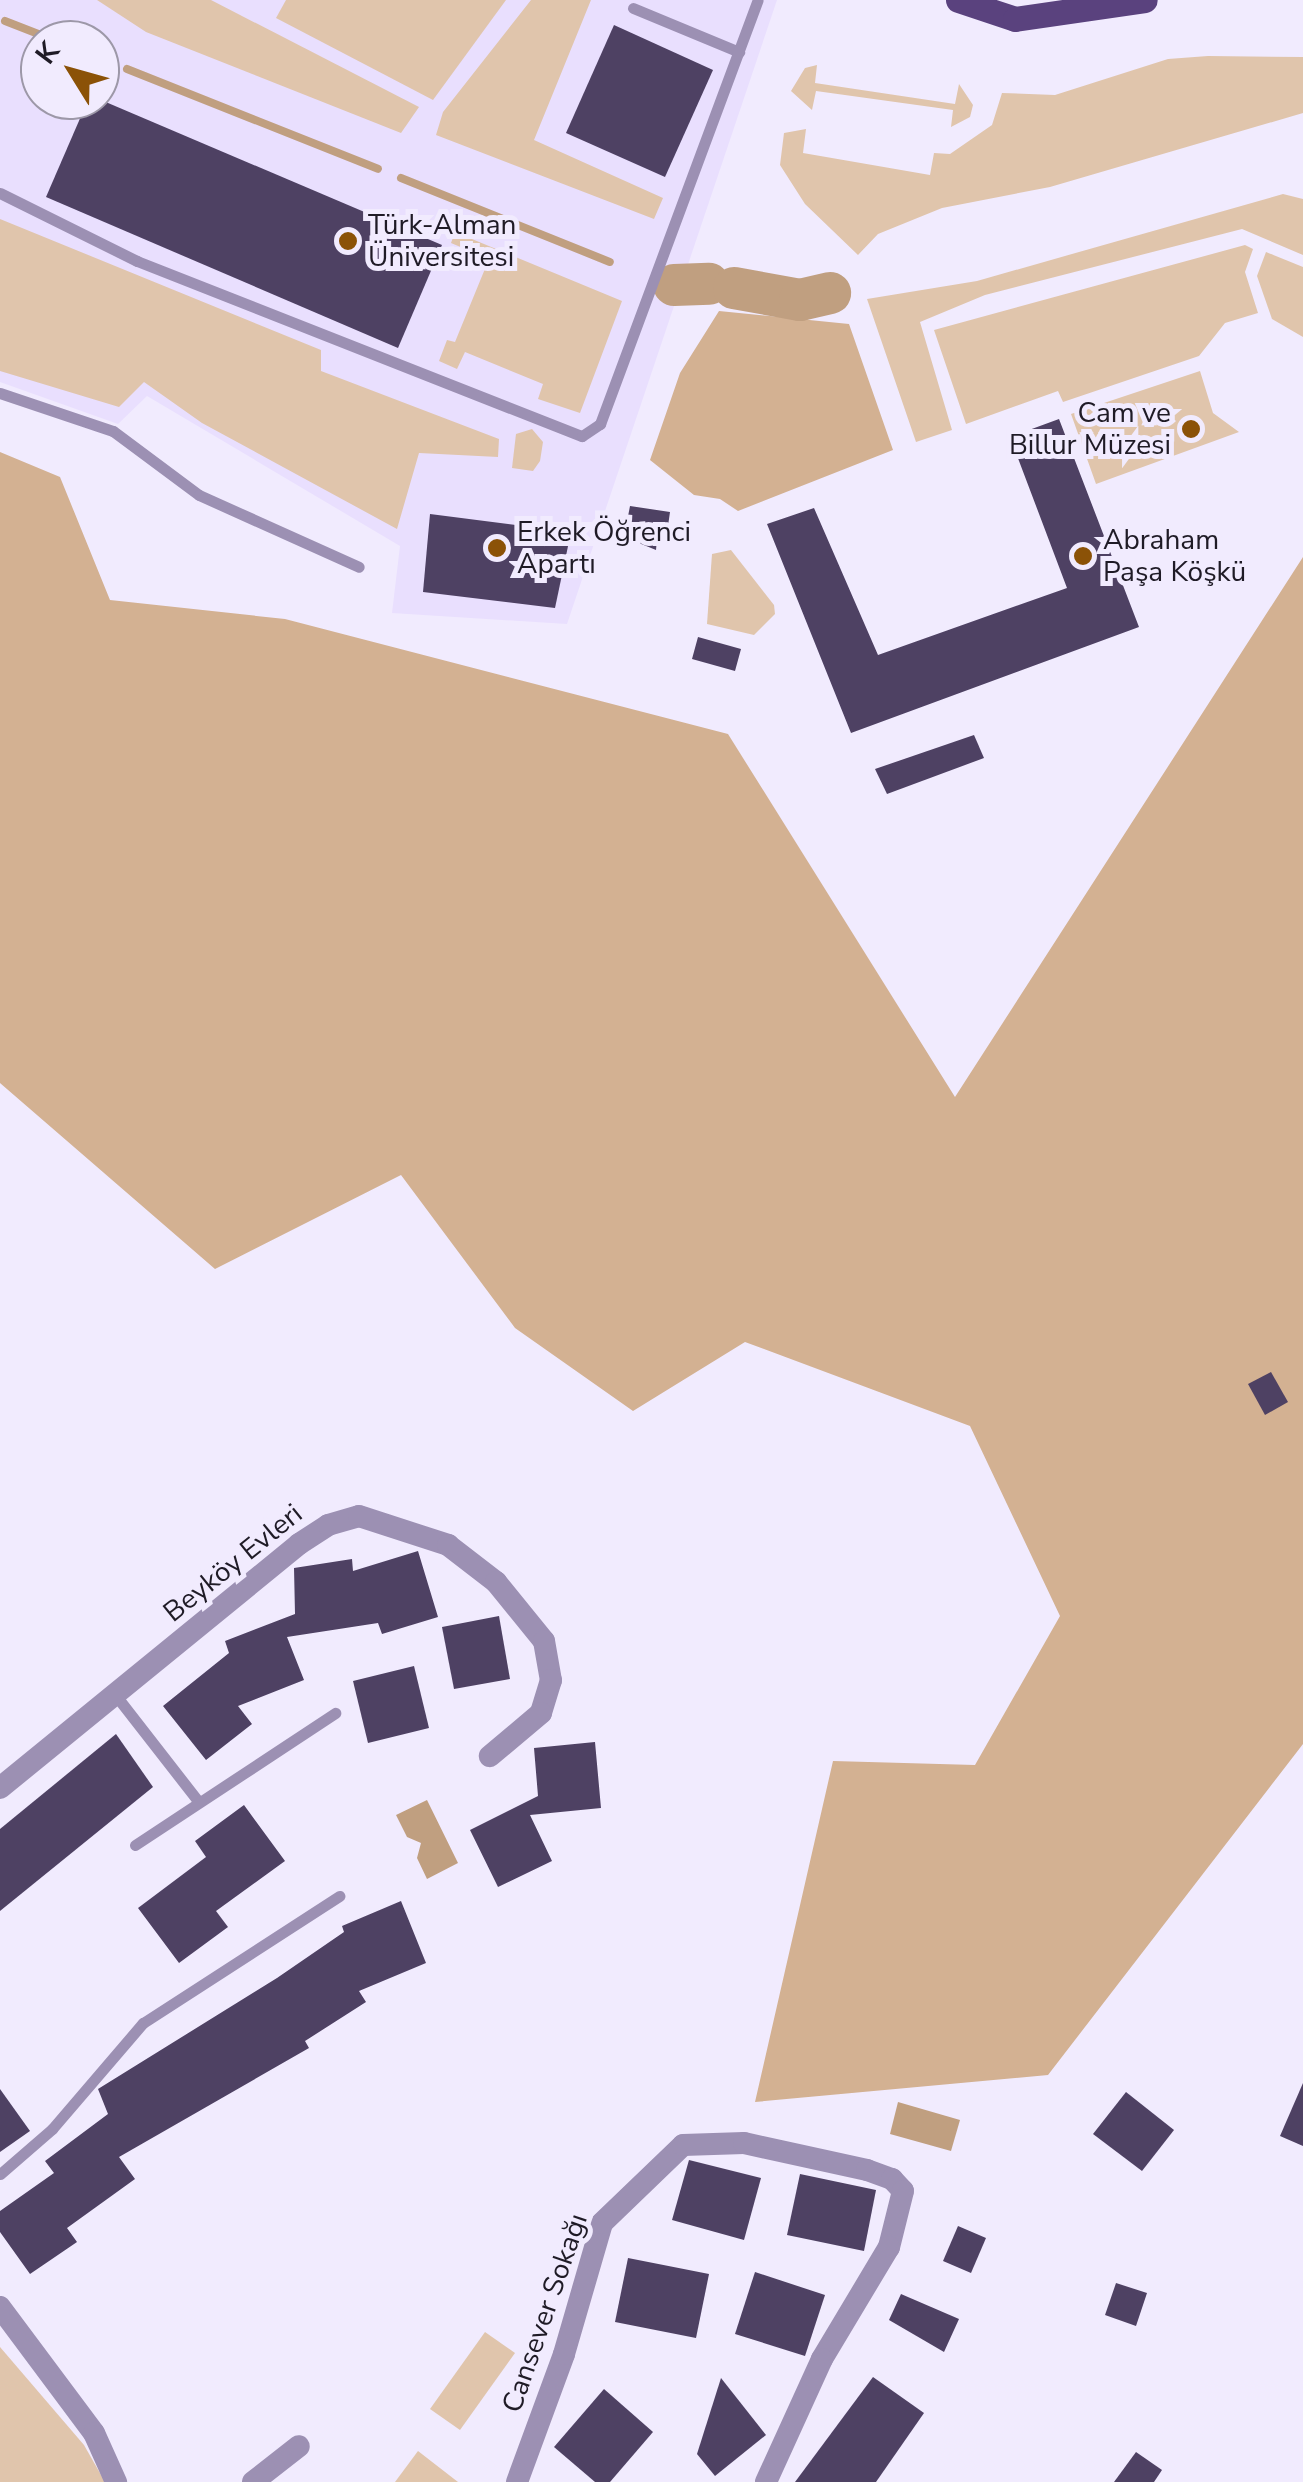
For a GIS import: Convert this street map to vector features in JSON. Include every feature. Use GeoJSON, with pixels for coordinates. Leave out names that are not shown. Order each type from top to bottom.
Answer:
{"type":"FeatureCollection","features":[{"type":"Feature","properties":{"kind":"main road"},"geometry":{"type":"LineString","coordinates":[[958,0],[1015,19],[1145,0]]}},
{"type":"Feature","properties":{"kind":"street","name":"Beyköy Evleri"},"geometry":{"type":"LineString","coordinates":[[0,1788],[117,1697],[299,1544],[328,1525],[359,1516],[448,1545],[496,1582],[544,1641],[550,1680],[541,1714],[490,1756]]}},
{"type":"Feature","properties":{"kind":"street","name":"Cansever Sokağı"},"geometry":{"type":"LineString","coordinates":[[517,2482],[564,2354],[602,2223],[683,2146],[744,2143],[866,2170],[892,2179],[904,2192],[889,2247],[822,2358],[766,2482]]}},
{"type":"Feature","properties":{"kind":"street"},"geometry":{"type":"LineString","coordinates":[[0,2307],[94,2434],[116,2482]]}},
{"type":"Feature","properties":{"kind":"street"},"geometry":{"type":"LineString","coordinates":[[253,2482],[299,2446]]}},
{"type":"Feature","properties":{"kind":"lane"},"geometry":{"type":"LineString","coordinates":[[0,193],[137,261],[582,436],[600,424],[758,0]]}},
{"type":"Feature","properties":{"kind":"lane"},"geometry":{"type":"LineString","coordinates":[[633,8],[740,52]]}},
{"type":"Feature","properties":{"kind":"lane"},"geometry":{"type":"LineString","coordinates":[[0,393],[113,431],[199,495],[359,568]]}},
{"type":"Feature","properties":{"kind":"lane"},"geometry":{"type":"LineString","coordinates":[[117,1697],[198,1801]]}},
{"type":"Feature","properties":{"kind":"lane"},"geometry":{"type":"LineString","coordinates":[[136,1845],[335,1713]]}},
{"type":"Feature","properties":{"kind":"lane"},"geometry":{"type":"LineString","coordinates":[[0,2174],[52,2129],[143,2024],[339,1896]]}},
{"type":"Feature","properties":{"kind":"shaded area","name":"Türk-Alman Üniversitesi"},"geometry":{"type":"Polygon","coordinates":[[[0,0],[777,0],[567,624],[392,613],[400,546],[147,396],[118,424],[0,382],[0,0]]]}},
{"type":"Feature","properties":{"kind":"shaded area"},"geometry":{"type":"Polygon","coordinates":[[[97,0],[211,0],[419,107],[401,133],[146,32],[97,0]]]}},
{"type":"Feature","properties":{"kind":"shaded area"},"geometry":{"type":"Polygon","coordinates":[[[286,0],[506,0],[433,100],[276,18],[286,0]]]}},
{"type":"Feature","properties":{"kind":"shaded area"},"geometry":{"type":"Polygon","coordinates":[[[531,0],[591,0],[534,140],[663,198],[654,219],[436,135],[443,112],[531,0]]]}},
{"type":"Feature","properties":{"kind":"shaded area"},"geometry":{"type":"Polygon","coordinates":[[[1303,57],[1303,113],[1050,187],[942,208],[878,234],[858,255],[805,204],[780,165],[784,133],[806,129],[803,153],[930,175],[934,153],[950,154],[992,125],[1002,93],[1055,95],[1168,59],[1303,57]]]}},
{"type":"Feature","properties":{"kind":"shaded area"},"geometry":{"type":"Polygon","coordinates":[[[817,65],[815,83],[955,104],[959,84],[973,105],[970,117],[951,127],[953,110],[816,91],[812,110],[791,91],[805,68],[817,65]]]}},
{"type":"Feature","properties":{"kind":"shaded area"},"geometry":{"type":"Polygon","coordinates":[[[1283,194],[1303,199],[1303,255],[1242,229],[985,295],[920,322],[952,430],[916,442],[867,299],[977,281],[1283,194]]]}},
{"type":"Feature","properties":{"kind":"shaded area"},"geometry":{"type":"Polygon","coordinates":[[[0,219],[321,350],[321,371],[499,439],[498,457],[419,453],[397,529],[202,423],[144,382],[119,407],[0,371],[0,219]]]}},
{"type":"Feature","properties":{"kind":"shaded area"},"geometry":{"type":"Polygon","coordinates":[[[455,232],[622,301],[580,413],[538,399],[543,384],[465,352],[457,369],[439,361],[447,340],[455,342],[489,259],[451,243],[455,232]]]}},
{"type":"Feature","properties":{"kind":"shaded area"},"geometry":{"type":"Polygon","coordinates":[[[1245,245],[1253,249],[1245,272],[1258,313],[1225,323],[1199,356],[1063,402],[1058,391],[966,424],[934,330],[1245,245]]]}},
{"type":"Feature","properties":{"kind":"shaded area"},"geometry":{"type":"Polygon","coordinates":[[[1266,252],[1303,267],[1303,337],[1272,319],[1257,276],[1266,252]]]}},
{"type":"Feature","properties":{"kind":"shaded area"},"geometry":{"type":"Polygon","coordinates":[[[719,311],[849,324],[893,450],[738,511],[720,499],[694,495],[650,460],[680,373],[719,311]]]}},
{"type":"Feature","properties":{"kind":"shaded area"},"geometry":{"type":"Polygon","coordinates":[[[1200,371],[1213,413],[1239,432],[1096,484],[1071,414],[1200,371]]]}},
{"type":"Feature","properties":{"kind":"shaded area"},"geometry":{"type":"Polygon","coordinates":[[[532,429],[543,442],[540,461],[533,471],[512,468],[516,434],[532,429]]]}},
{"type":"Feature","properties":{"kind":"shaded area"},"geometry":{"type":"Polygon","coordinates":[[[0,452],[60,477],[110,600],[285,619],[728,734],[955,1097],[1303,557],[1303,1744],[1048,2075],[755,2102],[833,1761],[975,1765],[1060,1616],[970,1426],[745,1342],[633,1411],[515,1328],[401,1175],[215,1269],[0,1083],[0,452]]]}},
{"type":"Feature","properties":{"kind":"shaded area"},"geometry":{"type":"Polygon","coordinates":[[[731,550],[774,605],[775,614],[754,635],[707,624],[712,554],[731,550]]]}},
{"type":"Feature","properties":{"kind":"shaded area"},"geometry":{"type":"Polygon","coordinates":[[[427,1800],[458,1863],[427,1879],[417,1858],[421,1843],[407,1837],[396,1815],[427,1800]]]}},
{"type":"Feature","properties":{"kind":"shaded area"},"geometry":{"type":"Polygon","coordinates":[[[898,2102],[960,2120],[951,2151],[890,2134],[898,2102]]]}},
{"type":"Feature","properties":{"kind":"shaded area"},"geometry":{"type":"Polygon","coordinates":[[[485,2332],[515,2353],[460,2430],[430,2409],[485,2332]]]}},
{"type":"Feature","properties":{"kind":"shaded area"},"geometry":{"type":"Polygon","coordinates":[[[0,2347],[84,2445],[105,2482],[0,2482],[0,2347]]]}},
{"type":"Feature","properties":{"kind":"shaded area"},"geometry":{"type":"Polygon","coordinates":[[[418,2451],[458,2482],[395,2482],[418,2451]]]}},
{"type":"Feature","properties":{"kind":"building"},"geometry":{"type":"Polygon","coordinates":[[[614,25],[713,70],[665,177],[566,133],[614,25]]]}},
{"type":"Feature","properties":{"kind":"building"},"geometry":{"type":"Polygon","coordinates":[[[120,108],[442,245],[398,348],[46,197],[79,120],[120,120],[120,108]]]}},
{"type":"Feature","properties":{"kind":"building","name":"Abraham Paşa Köşkü"},"geometry":{"type":"Polygon","coordinates":[[[1059,419],[1139,627],[851,733],[767,524],[814,508],[878,655],[1067,588],[1010,437],[1059,419]]]}},
{"type":"Feature","properties":{"kind":"building"},"geometry":{"type":"Polygon","coordinates":[[[630,506],[670,512],[666,540],[657,539],[656,550],[624,537],[630,506]]]}},
{"type":"Feature","properties":{"kind":"building","name":"Erkek Öğrenci Apartı"},"geometry":{"type":"Polygon","coordinates":[[[430,514],[571,532],[555,608],[423,592],[430,514]]]}},
{"type":"Feature","properties":{"kind":"building"},"geometry":{"type":"Polygon","coordinates":[[[698,637],[741,649],[735,671],[692,659],[698,637]]]}},
{"type":"Feature","properties":{"kind":"building"},"geometry":{"type":"Polygon","coordinates":[[[974,735],[984,758],[887,794],[875,769],[974,735]]]}},
{"type":"Feature","properties":{"kind":"building"},"geometry":{"type":"Polygon","coordinates":[[[1271,1372],[1288,1402],[1265,1415],[1248,1384],[1271,1372]]]}},
{"type":"Feature","properties":{"kind":"building"},"geometry":{"type":"Polygon","coordinates":[[[418,1551],[438,1617],[382,1634],[378,1623],[287,1637],[304,1680],[238,1706],[252,1724],[206,1760],[163,1706],[229,1653],[225,1641],[295,1614],[294,1568],[352,1559],[353,1571],[418,1551]]]}},
{"type":"Feature","properties":{"kind":"building"},"geometry":{"type":"Polygon","coordinates":[[[499,1616],[510,1679],[454,1689],[442,1627],[499,1616]]]}},
{"type":"Feature","properties":{"kind":"building"},"geometry":{"type":"Polygon","coordinates":[[[414,1666],[429,1728],[368,1743],[353,1681],[414,1666]]]}},
{"type":"Feature","properties":{"kind":"building"},"geometry":{"type":"Polygon","coordinates":[[[116,1734],[153,1787],[0,1911],[0,1829],[116,1734]]]}},
{"type":"Feature","properties":{"kind":"building"},"geometry":{"type":"Polygon","coordinates":[[[595,1742],[601,1808],[530,1815],[552,1861],[498,1887],[470,1830],[538,1796],[534,1748],[595,1742]]]}},
{"type":"Feature","properties":{"kind":"building"},"geometry":{"type":"Polygon","coordinates":[[[244,1805],[285,1861],[216,1911],[228,1927],[179,1963],[138,1908],[206,1857],[195,1841],[244,1805]]]}},
{"type":"Feature","properties":{"kind":"building"},"geometry":{"type":"Polygon","coordinates":[[[401,1901],[426,1963],[359,1991],[366,2002],[305,2041],[309,2048],[119,2157],[135,2179],[67,2228],[77,2242],[30,2274],[0,2232],[0,2211],[54,2173],[45,2161],[108,2114],[98,2089],[277,1978],[344,1932],[342,1926],[401,1901]]]}},
{"type":"Feature","properties":{"kind":"building"},"geometry":{"type":"Polygon","coordinates":[[[1303,2083],[1303,2146],[1280,2136],[1303,2083]]]}},
{"type":"Feature","properties":{"kind":"building"},"geometry":{"type":"Polygon","coordinates":[[[0,2089],[30,2131],[0,2152],[0,2089]]]}},
{"type":"Feature","properties":{"kind":"building"},"geometry":{"type":"Polygon","coordinates":[[[1126,2092],[1174,2130],[1142,2171],[1093,2134],[1126,2092]]]}},
{"type":"Feature","properties":{"kind":"building"},"geometry":{"type":"Polygon","coordinates":[[[689,2160],[761,2178],[744,2240],[672,2220],[689,2160]]]}},
{"type":"Feature","properties":{"kind":"building"},"geometry":{"type":"Polygon","coordinates":[[[800,2174],[876,2190],[864,2251],[787,2235],[800,2174]]]}},
{"type":"Feature","properties":{"kind":"building"},"geometry":{"type":"Polygon","coordinates":[[[958,2226],[986,2238],[971,2273],[943,2261],[958,2226]]]}},
{"type":"Feature","properties":{"kind":"building"},"geometry":{"type":"Polygon","coordinates":[[[628,2258],[709,2274],[696,2338],[615,2322],[628,2258]]]}},
{"type":"Feature","properties":{"kind":"building"},"geometry":{"type":"Polygon","coordinates":[[[755,2272],[825,2295],[805,2356],[735,2334],[755,2272]]]}},
{"type":"Feature","properties":{"kind":"building"},"geometry":{"type":"Polygon","coordinates":[[[1116,2283],[1147,2293],[1136,2326],[1105,2315],[1116,2283]]]}},
{"type":"Feature","properties":{"kind":"building"},"geometry":{"type":"Polygon","coordinates":[[[901,2294],[959,2319],[944,2352],[889,2320],[901,2294]]]}},
{"type":"Feature","properties":{"kind":"building"},"geometry":{"type":"Polygon","coordinates":[[[873,2377],[924,2413],[876,2482],[795,2482],[873,2377]]]}},
{"type":"Feature","properties":{"kind":"building"},"geometry":{"type":"Polygon","coordinates":[[[721,2378],[766,2435],[715,2476],[697,2454],[721,2378]]]}},
{"type":"Feature","properties":{"kind":"building"},"geometry":{"type":"Polygon","coordinates":[[[604,2389],[653,2432],[610,2482],[595,2482],[554,2447],[604,2389]]]}},
{"type":"Feature","properties":{"kind":"building"},"geometry":{"type":"Polygon","coordinates":[[[1136,2452],[1162,2470],[1154,2482],[1114,2482],[1136,2452]]]}},
{"type":"Feature","properties":{"kind":"waterway"},"geometry":{"type":"LineString","coordinates":[[5,21],[20,27]]}},
{"type":"Feature","properties":{"kind":"waterway"},"geometry":{"type":"LineString","coordinates":[[127,69],[378,169]]}},
{"type":"Feature","properties":{"kind":"waterway"},"geometry":{"type":"LineString","coordinates":[[401,178],[610,262]]}},
{"type":"Feature","properties":{"kind":"waterway"},"geometry":{"type":"LineString","coordinates":[[674,285],[709,284]]}},
{"type":"Feature","properties":{"kind":"waterway"},"geometry":{"type":"LineString","coordinates":[[734,288],[800,300],[830,293]]}},
{"type":"Feature","properties":{"kind":"place","name":"Türk-Alman Üniversitesi"},"geometry":{"type":"Point","coordinates":[348,241]}},
{"type":"Feature","properties":{"kind":"place","name":"Cam ve Billur Müzesi"},"geometry":{"type":"Point","coordinates":[1191,429]}},
{"type":"Feature","properties":{"kind":"place","name":"Erkek Öğrenci Apartı"},"geometry":{"type":"Point","coordinates":[497,548]}},
{"type":"Feature","properties":{"kind":"place","name":"Abraham Paşa Köşkü"},"geometry":{"type":"Point","coordinates":[1083,556]}}]}
